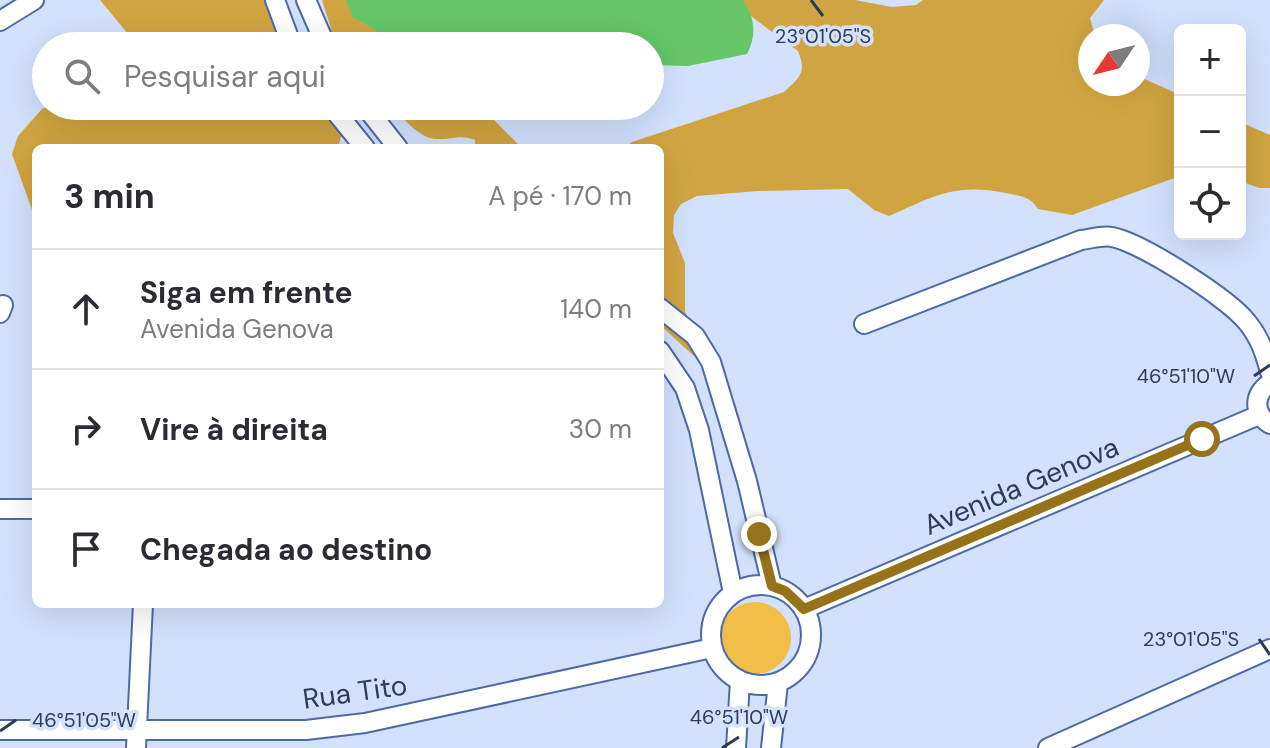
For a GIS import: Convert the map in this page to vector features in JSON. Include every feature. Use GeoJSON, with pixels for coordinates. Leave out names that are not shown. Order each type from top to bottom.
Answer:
{"type":"FeatureCollection","features":[{"type":"Feature","properties":{"kind":"street"},"geometry":{"type":"LineString","coordinates":[[0,21],[34,0]]}},
{"type":"Feature","properties":{"kind":"street"},"geometry":{"type":"LineString","coordinates":[[275,0],[287,32]]}},
{"type":"Feature","properties":{"kind":"street"},"geometry":{"type":"LineString","coordinates":[[306,0],[320,32]]}},
{"type":"Feature","properties":{"kind":"street"},"geometry":{"type":"LineString","coordinates":[[342,120],[362,144]]}},
{"type":"Feature","properties":{"kind":"street"},"geometry":{"type":"LineString","coordinates":[[376,120],[395,144]]}},
{"type":"Feature","properties":{"kind":"street"},"geometry":{"type":"LineString","coordinates":[[864,324],[1081,240],[1111,236],[1147,252],[1220,298],[1246,320],[1263,345],[1270,372]]}},
{"type":"Feature","properties":{"kind":"street"},"geometry":{"type":"LineString","coordinates":[[664,311],[695,336],[711,362],[747,481],[772,586]]}},
{"type":"Feature","properties":{"kind":"street"},"geometry":{"type":"LineString","coordinates":[[664,357],[685,388],[699,430],[733,593]]}},
{"type":"Feature","properties":{"kind":"street"},"geometry":{"type":"LineString","coordinates":[[1265,420],[1257,400],[1259,393],[1270,383]]}},
{"type":"Feature","properties":{"kind":"street","name":"Avenida Genova"},"geometry":{"type":"LineString","coordinates":[[804,609],[1265,420]]}},
{"type":"Feature","properties":{"kind":"street"},"geometry":{"type":"LineString","coordinates":[[0,509],[32,509]]}},
{"type":"Feature","properties":{"kind":"street"},"geometry":{"type":"LineString","coordinates":[[752,585],[772,586],[785,591],[804,609],[811,636],[809,651],[802,665],[778,683],[765,686],[740,681],[723,668],[712,648],[710,633],[713,617],[733,593],[752,585]]}},
{"type":"Feature","properties":{"kind":"street"},"geometry":{"type":"LineString","coordinates":[[136,739],[143,608]]}},
{"type":"Feature","properties":{"kind":"street","name":"Rua Tito"},"geometry":{"type":"LineString","coordinates":[[0,730],[136,739],[306,730],[365,723],[712,648]]}},
{"type":"Feature","properties":{"kind":"street"},"geometry":{"type":"LineString","coordinates":[[1048,748],[1270,649]]}},
{"type":"Feature","properties":{"kind":"street"},"geometry":{"type":"LineString","coordinates":[[736,748],[740,681]]}},
{"type":"Feature","properties":{"kind":"street"},"geometry":{"type":"LineString","coordinates":[[771,748],[778,683]]}},
{"type":"Feature","properties":{"kind":"shaded area"},"geometry":{"type":"Polygon","coordinates":[[[100,0],[266,0],[277,32],[126,32],[100,0]]]}},
{"type":"Feature","properties":{"kind":"shaded area"},"geometry":{"type":"Polygon","coordinates":[[[322,0],[399,0],[405,32],[332,32],[322,0]]]}},
{"type":"Feature","properties":{"kind":"shaded area"},"geometry":{"type":"Polygon","coordinates":[[[346,0],[743,0],[752,20],[753,33],[747,54],[688,66],[664,65],[664,32],[377,32],[353,18],[346,0]]]}},
{"type":"Feature","properties":{"kind":"shaded area"},"geometry":{"type":"Polygon","coordinates":[[[729,0],[855,0],[892,7],[916,5],[923,0],[1104,0],[1090,18],[1092,24],[1078,24],[1078,96],[1150,96],[1150,81],[1174,92],[1174,178],[1072,215],[1038,209],[1024,197],[988,190],[945,193],[889,216],[874,210],[848,189],[697,196],[681,204],[674,215],[673,233],[685,263],[685,311],[700,353],[696,358],[664,329],[664,144],[629,144],[784,92],[798,78],[802,65],[798,51],[729,0]]]}},
{"type":"Feature","properties":{"kind":"shaded area"},"geometry":{"type":"Polygon","coordinates":[[[32,120],[342,120],[344,125],[339,144],[32,144],[32,210],[12,154],[18,136],[32,120]]]}},
{"type":"Feature","properties":{"kind":"shaded area"},"geometry":{"type":"Polygon","coordinates":[[[405,120],[494,120],[518,144],[475,144],[475,140],[460,137],[430,138],[405,120]]]}},
{"type":"Feature","properties":{"kind":"shaded area"},"geometry":{"type":"Polygon","coordinates":[[[1246,125],[1270,135],[1270,188],[1246,183],[1246,125]]]}},
{"type":"Feature","properties":{"kind":"shaded area"},"geometry":{"type":"Polygon","coordinates":[[[762,602],[781,612],[789,624],[789,652],[781,664],[769,672],[748,674],[729,664],[721,652],[719,631],[729,612],[741,604],[762,602]]]}},
{"type":"Feature","properties":{"kind":"route"},"geometry":{"type":"LineString","coordinates":[[759,534],[772,586],[795,598],[804,609],[1202,439]]}}]}
